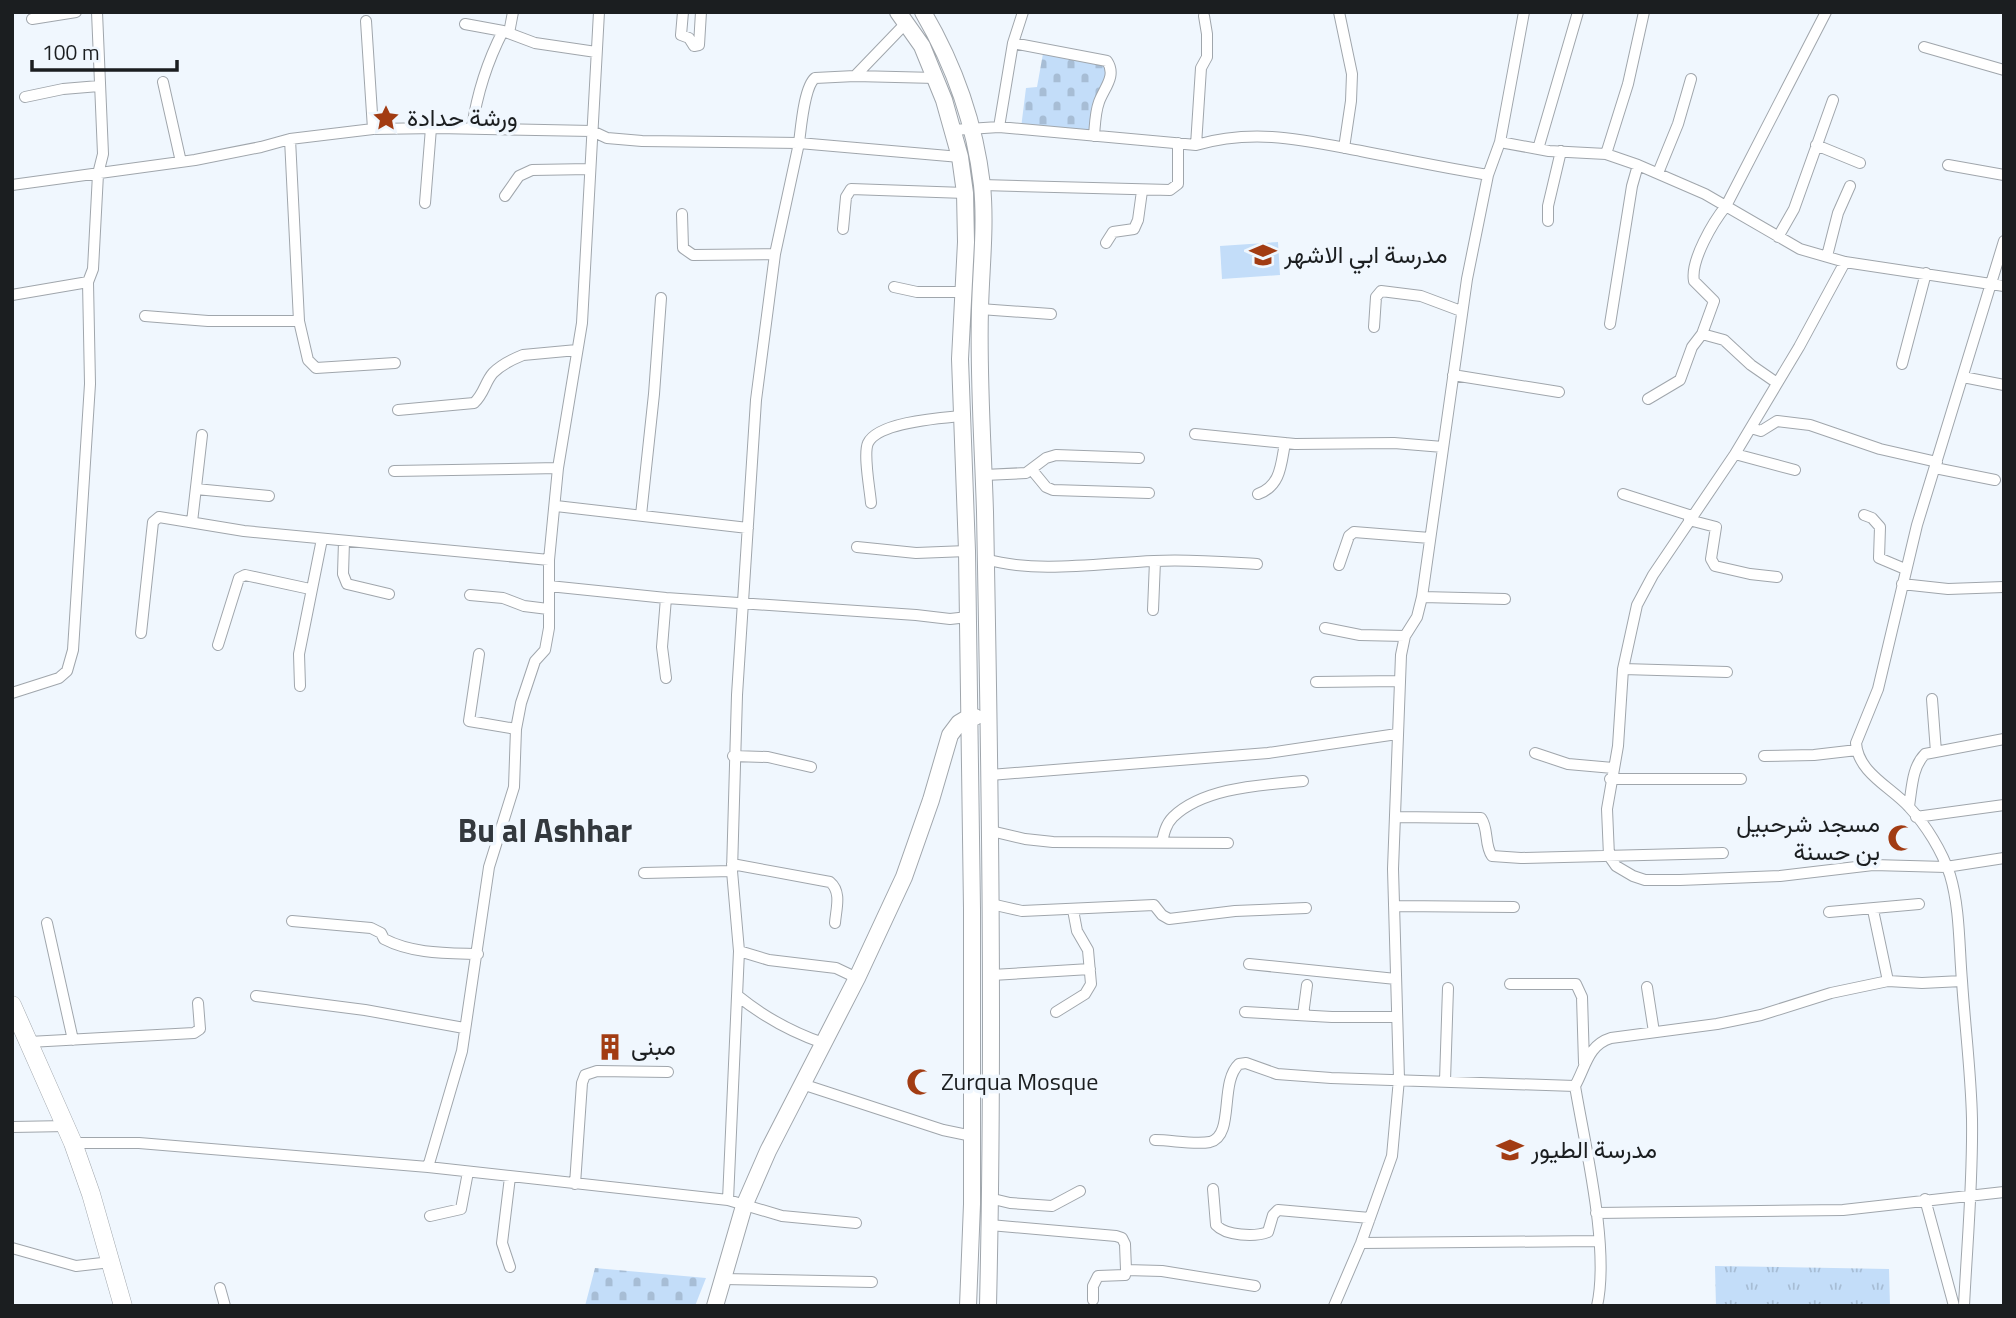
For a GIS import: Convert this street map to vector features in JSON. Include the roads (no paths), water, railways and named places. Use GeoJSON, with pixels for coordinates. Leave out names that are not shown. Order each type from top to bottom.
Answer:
{"type":"FeatureCollection","features":[{"type":"Feature","properties":{"kind":"main road"},"geometry":{"type":"LineString","coordinates":[[923,12],[936,34],[972,127],[982,185],[984,247],[980,309],[992,975],[988,1306]]}},
{"type":"Feature","properties":{"kind":"main road"},"geometry":{"type":"LineString","coordinates":[[902,18],[922,46],[936,78],[960,157],[965,194],[961,416],[967,551],[972,909],[968,1306]]}},
{"type":"Feature","properties":{"kind":"main road"},"geometry":{"type":"LineString","coordinates":[[715,1306],[744,1206],[768,1151],[857,978],[904,877],[932,800],[950,735],[959,723],[969,717],[989,716]]}},
{"type":"Feature","properties":{"kind":"main road"},"geometry":{"type":"LineString","coordinates":[[12,1005],[70,1135],[123,1306]]}},
{"type":"Feature","properties":{"kind":"street"},"geometry":{"type":"LineString","coordinates":[[32,19],[76,12]]}},
{"type":"Feature","properties":{"kind":"street"},"geometry":{"type":"LineString","coordinates":[[12,693],[59,678],[67,671],[73,650],[90,396],[88,282],[93,269],[98,174],[103,154],[97,12]]}},
{"type":"Feature","properties":{"kind":"street"},"geometry":{"type":"LineString","coordinates":[[472,128],[476,99],[482,81],[513,12]]}},
{"type":"Feature","properties":{"kind":"street"},"geometry":{"type":"LineString","coordinates":[[428,1167],[462,1051],[489,867],[514,787],[516,729],[527,683],[536,661],[545,650],[549,628],[549,560],[558,468],[582,323],[599,12]]}},
{"type":"Feature","properties":{"kind":"street"},"geometry":{"type":"LineString","coordinates":[[683,12],[681,35],[689,38],[694,46],[699,45],[701,12]]}},
{"type":"Feature","properties":{"kind":"street"},"geometry":{"type":"LineString","coordinates":[[999,127],[1013,43],[1023,12]]}},
{"type":"Feature","properties":{"kind":"street"},"geometry":{"type":"LineString","coordinates":[[1339,12],[1352,74],[1344,148]]}},
{"type":"Feature","properties":{"kind":"street"},"geometry":{"type":"LineString","coordinates":[[1334,1306],[1361,1242],[1392,1156],[1399,1079],[1394,906],[1397,734],[1405,636],[1417,617],[1422,597],[1461,311],[1488,175],[1500,142],[1524,12]]}},
{"type":"Feature","properties":{"kind":"street"},"geometry":{"type":"LineString","coordinates":[[1538,149],[1578,12]]}},
{"type":"Feature","properties":{"kind":"street"},"geometry":{"type":"LineString","coordinates":[[1606,154],[1628,83],[1644,12]]}},
{"type":"Feature","properties":{"kind":"street"},"geometry":{"type":"LineString","coordinates":[[1648,399],[1680,380],[1692,347],[1702,334],[1714,301],[1694,281],[1694,267],[1717,217],[1726,206],[1826,12]]}},
{"type":"Feature","properties":{"kind":"street"},"geometry":{"type":"LineString","coordinates":[[1196,145],[1201,68],[1207,57],[1204,16]]}},
{"type":"Feature","properties":{"kind":"street"},"geometry":{"type":"LineString","coordinates":[[855,76],[902,18]]}},
{"type":"Feature","properties":{"kind":"street"},"geometry":{"type":"LineString","coordinates":[[366,21],[373,129]]}},
{"type":"Feature","properties":{"kind":"street"},"geometry":{"type":"LineString","coordinates":[[465,24],[506,32],[535,43],[596,52]]}},
{"type":"Feature","properties":{"kind":"street"},"geometry":{"type":"LineString","coordinates":[[1013,43],[1107,61],[1111,72],[1110,81],[1098,104],[1094,136]]}},
{"type":"Feature","properties":{"kind":"street"},"geometry":{"type":"LineString","coordinates":[[1924,47],[2004,70]]}},
{"type":"Feature","properties":{"kind":"street"},"geometry":{"type":"LineString","coordinates":[[728,1200],[739,951],[732,867],[733,756],[756,400],[775,254],[810,82],[819,77],[936,78]]}},
{"type":"Feature","properties":{"kind":"street"},"geometry":{"type":"LineString","coordinates":[[1658,173],[1678,124],[1690,79]]}},
{"type":"Feature","properties":{"kind":"street"},"geometry":{"type":"LineString","coordinates":[[163,82],[181,162]]}},
{"type":"Feature","properties":{"kind":"street"},"geometry":{"type":"LineString","coordinates":[[25,97],[99,86]]}},
{"type":"Feature","properties":{"kind":"street"},"geometry":{"type":"LineString","coordinates":[[1778,237],[1794,209],[1833,100]]}},
{"type":"Feature","properties":{"kind":"street"},"geometry":{"type":"LineString","coordinates":[[953,130],[999,127],[1196,145],[1252,135],[1288,137],[1488,175]]}},
{"type":"Feature","properties":{"kind":"street"},"geometry":{"type":"LineString","coordinates":[[425,204],[431,128]]}},
{"type":"Feature","properties":{"kind":"street"},"geometry":{"type":"LineString","coordinates":[[12,185],[181,162],[226,155],[290,139],[373,129],[592,131],[607,138],[642,141],[799,143],[960,157]]}},
{"type":"Feature","properties":{"kind":"street"},"geometry":{"type":"LineString","coordinates":[[290,139],[299,321],[308,360],[316,368],[395,363]]}},
{"type":"Feature","properties":{"kind":"street"},"geometry":{"type":"LineString","coordinates":[[1500,142],[1538,149],[1606,154],[1638,165],[1726,206],[1800,249],[1845,262],[1998,285]]}},
{"type":"Feature","properties":{"kind":"street"},"geometry":{"type":"LineString","coordinates":[[982,185],[1170,191],[1178,184],[1178,143]]}},
{"type":"Feature","properties":{"kind":"street"},"geometry":{"type":"LineString","coordinates":[[1816,145],[1860,163]]}},
{"type":"Feature","properties":{"kind":"street"},"geometry":{"type":"LineString","coordinates":[[1548,221],[1550,194],[1561,151]]}},
{"type":"Feature","properties":{"kind":"street"},"geometry":{"type":"LineString","coordinates":[[1610,324],[1632,186],[1638,165]]}},
{"type":"Feature","properties":{"kind":"street"},"geometry":{"type":"LineString","coordinates":[[1948,165],[2004,175]]}},
{"type":"Feature","properties":{"kind":"street"},"geometry":{"type":"LineString","coordinates":[[505,196],[519,176],[532,170],[590,169]]}},
{"type":"Feature","properties":{"kind":"street"},"geometry":{"type":"LineString","coordinates":[[1827,256],[1838,212],[1850,186]]}},
{"type":"Feature","properties":{"kind":"street"},"geometry":{"type":"LineString","coordinates":[[844,229],[846,197],[851,189],[965,194]]}},
{"type":"Feature","properties":{"kind":"street"},"geometry":{"type":"LineString","coordinates":[[1106,243],[1114,232],[1133,230],[1136,226],[1142,191]]}},
{"type":"Feature","properties":{"kind":"street"},"geometry":{"type":"LineString","coordinates":[[682,214],[683,248],[693,255],[775,254]]}},
{"type":"Feature","properties":{"kind":"street"},"geometry":{"type":"LineString","coordinates":[[1964,1306],[1971,1194],[1972,1119],[1957,919],[1950,877],[1933,838],[1909,806],[1867,768],[1856,743],[1878,689],[1905,569],[1963,377],[1998,285],[2004,241]]}},
{"type":"Feature","properties":{"kind":"street"},"geometry":{"type":"LineString","coordinates":[[1845,262],[1751,428],[1640,598],[1623,669],[1618,746],[1606,809],[1609,856],[1616,866],[1645,880],[1709,880],[1873,865],[1946,867],[2004,858]]}},
{"type":"Feature","properties":{"kind":"street"},"geometry":{"type":"LineString","coordinates":[[1902,364],[1926,273]]}},
{"type":"Feature","properties":{"kind":"street"},"geometry":{"type":"LineString","coordinates":[[12,295],[88,282]]}},
{"type":"Feature","properties":{"kind":"street"},"geometry":{"type":"LineString","coordinates":[[894,287],[917,292],[962,292]]}},
{"type":"Feature","properties":{"kind":"street"},"geometry":{"type":"LineString","coordinates":[[1374,327],[1376,297],[1381,291],[1421,296],[1461,311]]}},
{"type":"Feature","properties":{"kind":"street"},"geometry":{"type":"LineString","coordinates":[[640,515],[654,394],[661,298]]}},
{"type":"Feature","properties":{"kind":"street"},"geometry":{"type":"LineString","coordinates":[[980,309],[1051,314]]}},
{"type":"Feature","properties":{"kind":"street"},"geometry":{"type":"LineString","coordinates":[[145,316],[208,321],[299,321]]}},
{"type":"Feature","properties":{"kind":"street"},"geometry":{"type":"LineString","coordinates":[[1702,334],[1724,340],[1751,365],[1777,383]]}},
{"type":"Feature","properties":{"kind":"street"},"geometry":{"type":"LineString","coordinates":[[398,410],[474,403],[482,395],[493,373],[516,358],[577,350]]}},
{"type":"Feature","properties":{"kind":"street"},"geometry":{"type":"LineString","coordinates":[[1453,375],[1559,391]]}},
{"type":"Feature","properties":{"kind":"street"},"geometry":{"type":"LineString","coordinates":[[1963,377],[2004,385]]}},
{"type":"Feature","properties":{"kind":"street"},"geometry":{"type":"LineString","coordinates":[[871,503],[867,448],[873,437],[912,421],[961,416]]}},
{"type":"Feature","properties":{"kind":"street"},"geometry":{"type":"LineString","coordinates":[[1751,428],[1761,431],[1777,421],[1810,425],[1880,449],[1995,480]]}},
{"type":"Feature","properties":{"kind":"street"},"geometry":{"type":"LineString","coordinates":[[1195,434],[1308,445],[1394,443],[1443,447]]}},
{"type":"Feature","properties":{"kind":"street"},"geometry":{"type":"LineString","coordinates":[[191,522],[202,435]]}},
{"type":"Feature","properties":{"kind":"street"},"geometry":{"type":"LineString","coordinates":[[1258,494],[1269,489],[1278,480],[1285,443]]}},
{"type":"Feature","properties":{"kind":"street"},"geometry":{"type":"LineString","coordinates":[[1735,454],[1795,470]]}},
{"type":"Feature","properties":{"kind":"street"},"geometry":{"type":"LineString","coordinates":[[984,475],[1020,474],[1056,455],[1139,458]]}},
{"type":"Feature","properties":{"kind":"street"},"geometry":{"type":"LineString","coordinates":[[394,471],[558,468]]}},
{"type":"Feature","properties":{"kind":"street"},"geometry":{"type":"LineString","coordinates":[[1032,470],[1046,487],[1053,490],[1149,493]]}},
{"type":"Feature","properties":{"kind":"street"},"geometry":{"type":"LineString","coordinates":[[195,489],[269,496]]}},
{"type":"Feature","properties":{"kind":"street"},"geometry":{"type":"LineString","coordinates":[[1623,494],[1716,527],[1712,559],[1715,566],[1777,577]]}},
{"type":"Feature","properties":{"kind":"street"},"geometry":{"type":"LineString","coordinates":[[556,506],[748,528]]}},
{"type":"Feature","properties":{"kind":"street"},"geometry":{"type":"LineString","coordinates":[[1864,515],[1872,518],[1880,527],[1879,558],[1905,569]]}},
{"type":"Feature","properties":{"kind":"street"},"geometry":{"type":"LineString","coordinates":[[141,633],[153,522],[159,517],[322,539],[549,560]]}},
{"type":"Feature","properties":{"kind":"street"},"geometry":{"type":"LineString","coordinates":[[1339,565],[1349,536],[1354,532],[1430,538]]}},
{"type":"Feature","properties":{"kind":"street"},"geometry":{"type":"LineString","coordinates":[[300,685],[299,654],[322,539]]}},
{"type":"Feature","properties":{"kind":"street"},"geometry":{"type":"LineString","coordinates":[[344,541],[343,574],[348,584],[389,594]]}},
{"type":"Feature","properties":{"kind":"street"},"geometry":{"type":"LineString","coordinates":[[857,547],[916,553],[967,551]]}},
{"type":"Feature","properties":{"kind":"street"},"geometry":{"type":"LineString","coordinates":[[986,559],[1004,565],[1029,566],[1155,561],[1257,564]]}},
{"type":"Feature","properties":{"kind":"street"},"geometry":{"type":"LineString","coordinates":[[1153,610],[1155,561]]}},
{"type":"Feature","properties":{"kind":"street"},"geometry":{"type":"LineString","coordinates":[[218,645],[239,578],[245,575],[310,589]]}},
{"type":"Feature","properties":{"kind":"street"},"geometry":{"type":"LineString","coordinates":[[1902,584],[1948,589],[2004,587]]}},
{"type":"Feature","properties":{"kind":"street"},"geometry":{"type":"LineString","coordinates":[[549,586],[666,598],[950,619],[968,617]]}},
{"type":"Feature","properties":{"kind":"street"},"geometry":{"type":"LineString","coordinates":[[470,595],[503,598],[524,606],[548,609]]}},
{"type":"Feature","properties":{"kind":"street"},"geometry":{"type":"LineString","coordinates":[[1422,597],[1505,598]]}},
{"type":"Feature","properties":{"kind":"street"},"geometry":{"type":"LineString","coordinates":[[666,598],[662,647],[666,678]]}},
{"type":"Feature","properties":{"kind":"street"},"geometry":{"type":"LineString","coordinates":[[1325,628],[1360,635],[1405,636]]}},
{"type":"Feature","properties":{"kind":"street"},"geometry":{"type":"LineString","coordinates":[[479,654],[469,721],[516,729]]}},
{"type":"Feature","properties":{"kind":"street"},"geometry":{"type":"LineString","coordinates":[[1623,669],[1727,672]]}},
{"type":"Feature","properties":{"kind":"street"},"geometry":{"type":"LineString","coordinates":[[1315,682],[1400,681]]}},
{"type":"Feature","properties":{"kind":"street"},"geometry":{"type":"LineString","coordinates":[[1932,699],[1936,752]]}},
{"type":"Feature","properties":{"kind":"street"},"geometry":{"type":"LineString","coordinates":[[990,775],[1268,753],[1397,734]]}},
{"type":"Feature","properties":{"kind":"street"},"geometry":{"type":"LineString","coordinates":[[1909,806],[1919,761],[1925,754],[2004,739]]}},
{"type":"Feature","properties":{"kind":"street"},"geometry":{"type":"LineString","coordinates":[[1763,756],[1814,755],[1857,750]]}},
{"type":"Feature","properties":{"kind":"street"},"geometry":{"type":"LineString","coordinates":[[1535,754],[1612,774],[1741,779]]}},
{"type":"Feature","properties":{"kind":"street"},"geometry":{"type":"LineString","coordinates":[[733,756],[768,757],[811,767]]}},
{"type":"Feature","properties":{"kind":"street"},"geometry":{"type":"LineString","coordinates":[[1162,842],[1172,818],[1196,803],[1237,789],[1303,781]]}},
{"type":"Feature","properties":{"kind":"street"},"geometry":{"type":"LineString","coordinates":[[1916,817],[2004,805]]}},
{"type":"Feature","properties":{"kind":"street"},"geometry":{"type":"LineString","coordinates":[[1395,817],[1481,818],[1484,822],[1488,851],[1492,856],[1521,858],[1723,853]]}},
{"type":"Feature","properties":{"kind":"street"},"geometry":{"type":"LineString","coordinates":[[991,831],[1053,842],[1228,843]]}},
{"type":"Feature","properties":{"kind":"street"},"geometry":{"type":"LineString","coordinates":[[644,873],[732,867],[830,882],[835,886],[837,897],[835,923]]}},
{"type":"Feature","properties":{"kind":"street"},"geometry":{"type":"LineString","coordinates":[[991,904],[1022,911],[1154,905],[1169,919],[1235,911],[1306,908]]}},
{"type":"Feature","properties":{"kind":"street"},"geometry":{"type":"LineString","coordinates":[[1829,912],[1919,904]]}},
{"type":"Feature","properties":{"kind":"street"},"geometry":{"type":"LineString","coordinates":[[1394,906],[1514,907]]}},
{"type":"Feature","properties":{"kind":"street"},"geometry":{"type":"LineString","coordinates":[[1056,1012],[1085,994],[1091,984],[1088,950],[1077,931],[1073,910]]}},
{"type":"Feature","properties":{"kind":"street"},"geometry":{"type":"LineString","coordinates":[[1873,910],[1888,981]]}},
{"type":"Feature","properties":{"kind":"street"},"geometry":{"type":"LineString","coordinates":[[292,921],[371,928],[381,933],[384,939],[409,949],[478,954]]}},
{"type":"Feature","properties":{"kind":"street"},"geometry":{"type":"LineString","coordinates":[[47,923],[73,1040]]}},
{"type":"Feature","properties":{"kind":"street"},"geometry":{"type":"LineString","coordinates":[[739,951],[769,960],[836,968],[857,978]]}},
{"type":"Feature","properties":{"kind":"street"},"geometry":{"type":"LineString","coordinates":[[1249,964],[1396,979]]}},
{"type":"Feature","properties":{"kind":"street"},"geometry":{"type":"LineString","coordinates":[[992,975],[1090,969]]}},
{"type":"Feature","properties":{"kind":"street"},"geometry":{"type":"LineString","coordinates":[[1597,1306],[1600,1278],[1599,1241],[1575,1086],[1588,1057],[1600,1041],[1629,1034],[1728,1022],[1832,993],[1888,981],[1962,981]]}},
{"type":"Feature","properties":{"kind":"street"},"geometry":{"type":"LineString","coordinates":[[1510,984],[1576,984],[1582,997],[1584,1069]]}},
{"type":"Feature","properties":{"kind":"street"},"geometry":{"type":"LineString","coordinates":[[1303,1015],[1307,985]]}},
{"type":"Feature","properties":{"kind":"street"},"geometry":{"type":"LineString","coordinates":[[1647,987],[1654,1032]]}},
{"type":"Feature","properties":{"kind":"street"},"geometry":{"type":"LineString","coordinates":[[1445,1081],[1448,988]]}},
{"type":"Feature","properties":{"kind":"street"},"geometry":{"type":"LineString","coordinates":[[256,996],[365,1010],[464,1028]]}},
{"type":"Feature","properties":{"kind":"street"},"geometry":{"type":"LineString","coordinates":[[738,996],[771,1020],[823,1043]]}},
{"type":"Feature","properties":{"kind":"street"},"geometry":{"type":"LineString","coordinates":[[29,1042],[194,1033],[200,1029],[198,1003]]}},
{"type":"Feature","properties":{"kind":"street"},"geometry":{"type":"LineString","coordinates":[[1245,1012],[1397,1017]]}},
{"type":"Feature","properties":{"kind":"street"},"geometry":{"type":"LineString","coordinates":[[1155,1140],[1209,1142],[1218,1138],[1223,1130],[1228,1084],[1239,1063],[1277,1073],[1575,1086]]}},
{"type":"Feature","properties":{"kind":"street"},"geometry":{"type":"LineString","coordinates":[[575,1184],[582,1083],[585,1075],[597,1070],[668,1072]]}},
{"type":"Feature","properties":{"kind":"street"},"geometry":{"type":"LineString","coordinates":[[802,1084],[943,1130],[971,1136]]}},
{"type":"Feature","properties":{"kind":"street"},"geometry":{"type":"LineString","coordinates":[[12,1127],[139,1143],[428,1167],[728,1200],[782,1216],[856,1223]]}},
{"type":"Feature","properties":{"kind":"street"},"geometry":{"type":"LineString","coordinates":[[429,1216],[461,1209],[468,1172]]}},
{"type":"Feature","properties":{"kind":"street"},"geometry":{"type":"LineString","coordinates":[[510,1177],[502,1243],[510,1267]]}},
{"type":"Feature","properties":{"kind":"street"},"geometry":{"type":"LineString","coordinates":[[1213,1189],[1216,1225],[1228,1232],[1262,1234],[1268,1231],[1278,1210],[1370,1218]]}},
{"type":"Feature","properties":{"kind":"street"},"geometry":{"type":"LineString","coordinates":[[989,1198],[1010,1203],[1052,1206],[1080,1191]]}},
{"type":"Feature","properties":{"kind":"street"},"geometry":{"type":"LineString","coordinates":[[1596,1213],[1843,1210],[2004,1192]]}},
{"type":"Feature","properties":{"kind":"street"},"geometry":{"type":"LineString","coordinates":[[1925,1199],[1954,1306]]}},
{"type":"Feature","properties":{"kind":"street"},"geometry":{"type":"LineString","coordinates":[[990,1225],[1122,1238],[1125,1244],[1125,1275],[1098,1276],[1093,1286],[1093,1300]]}},
{"type":"Feature","properties":{"kind":"street"},"geometry":{"type":"LineString","coordinates":[[1361,1242],[1599,1241]]}},
{"type":"Feature","properties":{"kind":"street"},"geometry":{"type":"LineString","coordinates":[[12,1248],[76,1266],[111,1262]]}},
{"type":"Feature","properties":{"kind":"street"},"geometry":{"type":"LineString","coordinates":[[1126,1270],[1162,1271],[1255,1286]]}},
{"type":"Feature","properties":{"kind":"street"},"geometry":{"type":"LineString","coordinates":[[723,1279],[872,1282]]}},
{"type":"Feature","properties":{"kind":"street"},"geometry":{"type":"LineString","coordinates":[[220,1288],[225,1306]]}},
{"type":"Feature","properties":{"kind":"place","name":"ورشة حدادة"},"geometry":{"type":"Point","coordinates":[386,118]}},
{"type":"Feature","properties":{"kind":"place","name":"مدرسة ابي الاشهر"},"geometry":{"type":"Point","coordinates":[1263,255]}},
{"type":"Feature","properties":{"kind":"place","name":"مسجد شرحبيل بن حسنة"},"geometry":{"type":"Point","coordinates":[1901,838]}},
{"type":"Feature","properties":{"kind":"place","name":"مبنى"},"geometry":{"type":"Point","coordinates":[610,1047]}},
{"type":"Feature","properties":{"kind":"place","name":"Zurqua Mosque"},"geometry":{"type":"Point","coordinates":[920,1082]}},
{"type":"Feature","properties":{"kind":"place","name":"مدرسة الطيور"},"geometry":{"type":"Point","coordinates":[1510,1150]}},
{"type":"Feature","properties":{"kind":"district","name":"Bu al Ashhar"},"geometry":{"type":"Point","coordinates":[545,831]}}]}
